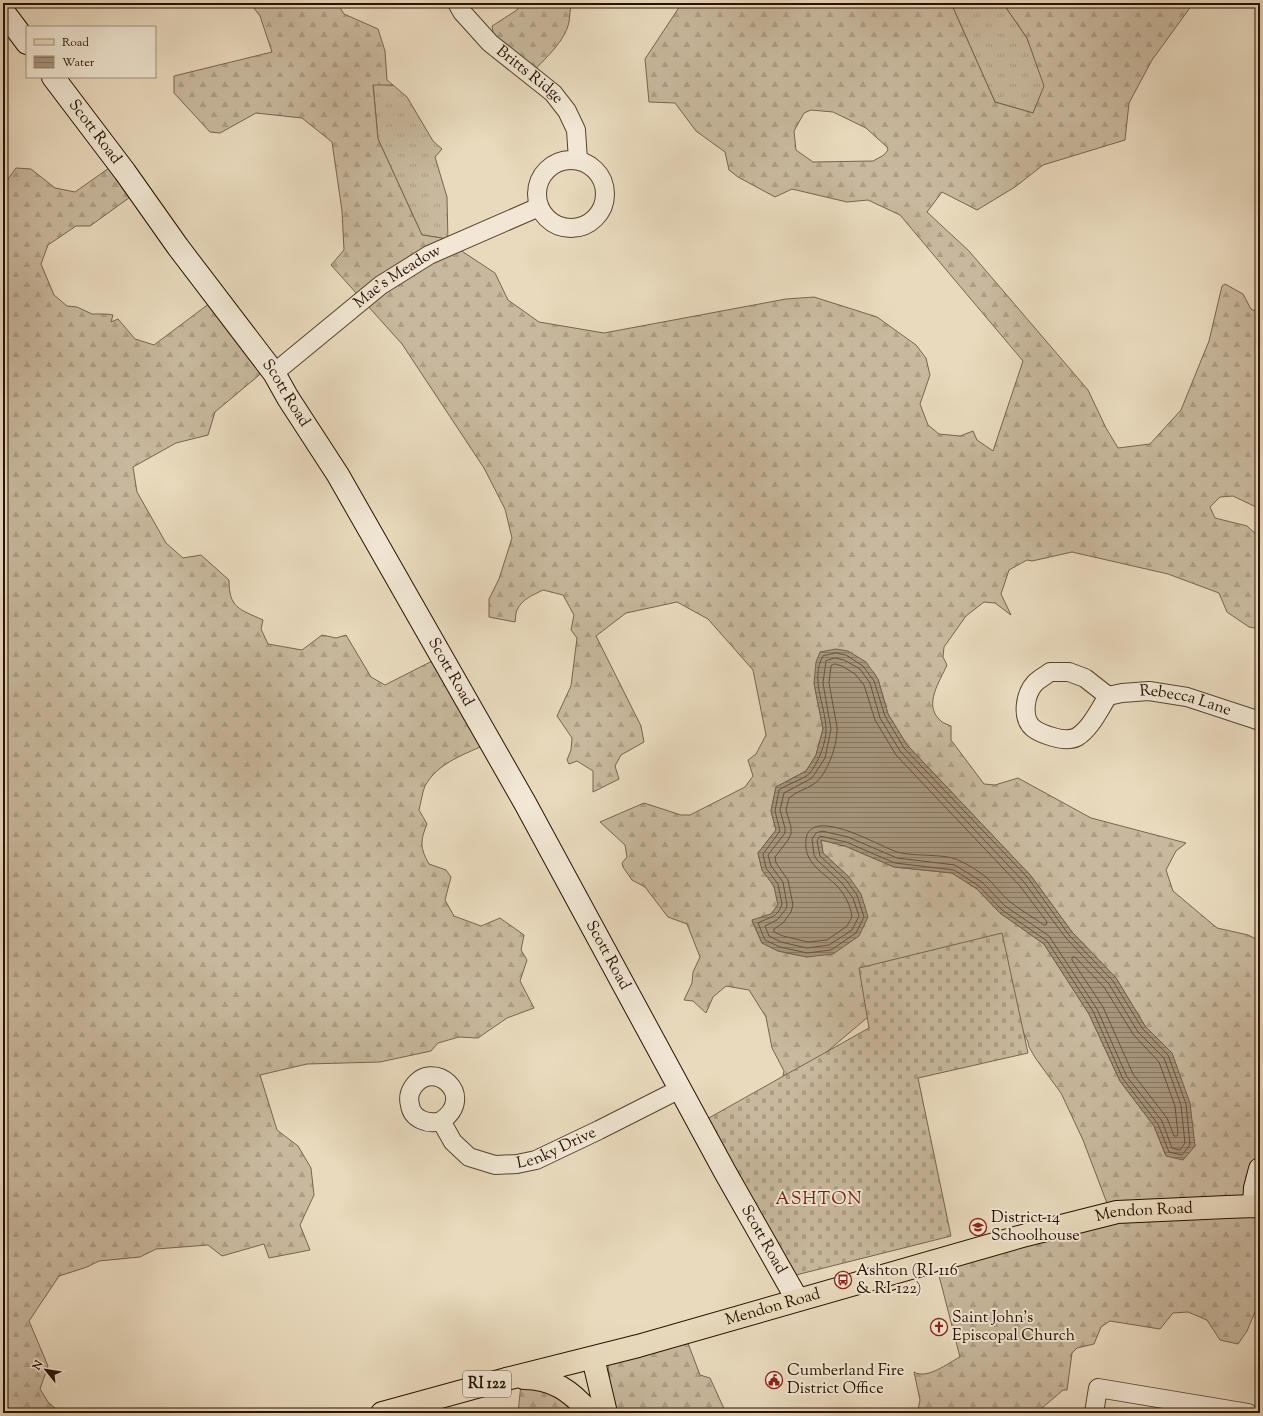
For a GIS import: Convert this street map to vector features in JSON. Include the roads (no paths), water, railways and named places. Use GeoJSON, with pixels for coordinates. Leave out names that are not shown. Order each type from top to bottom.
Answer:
{"type":"FeatureCollection","features":[{"type":"Feature","properties":{"kind":"main road","name":"Mendon Road"},"geometry":{"type":"LineString","coordinates":[[382,1413],[506,1379],[593,1358],[1026,1234],[1117,1212],[1257,1207]]}},
{"type":"Feature","properties":{"kind":"main road"},"geometry":{"type":"LineString","coordinates":[[593,1358],[606,1413]]}},
{"type":"Feature","properties":{"kind":"main road"},"geometry":{"type":"LineString","coordinates":[[506,1379],[527,1378],[555,1384],[570,1392],[590,1413]]}},
{"type":"Feature","properties":{"kind":"street","name":"Britts Ridge"},"geometry":{"type":"LineString","coordinates":[[457,3],[462,12],[490,43],[553,93],[563,105],[576,130],[578,160]]}},
{"type":"Feature","properties":{"kind":"street"},"geometry":{"type":"LineString","coordinates":[[3,11],[26,42]]}},
{"type":"Feature","properties":{"kind":"street","name":"Scott Road"},"geometry":{"type":"LineString","coordinates":[[54,78],[125,172],[187,260],[274,374],[338,475],[505,769],[797,1299]]}},
{"type":"Feature","properties":{"kind":"street"},"geometry":{"type":"LineString","coordinates":[[563,160],[578,160],[592,166],[603,179],[606,194],[603,210],[592,222],[578,229],[562,228],[548,221],[539,207],[536,193],[540,178],[550,167],[563,160]]}},
{"type":"Feature","properties":{"kind":"street","name":"Mae's Meadow"},"geometry":{"type":"LineString","coordinates":[[274,374],[381,285],[429,255],[539,207]]}},
{"type":"Feature","properties":{"kind":"street"},"geometry":{"type":"LineString","coordinates":[[1050,672],[1069,672],[1085,678],[1108,696],[1088,726],[1076,738],[1067,740],[1046,735],[1033,728],[1026,718],[1026,698],[1035,683],[1050,672]]}},
{"type":"Feature","properties":{"kind":"street","name":"Rebecca Lane"},"geometry":{"type":"LineString","coordinates":[[1108,696],[1122,693],[1149,691],[1187,697],[1260,721]]}},
{"type":"Feature","properties":{"kind":"street","name":"Lenky Drive"},"geometry":{"type":"LineString","coordinates":[[441,1121],[453,1142],[469,1157],[495,1165],[517,1164],[536,1160],[680,1089]]}},
{"type":"Feature","properties":{"kind":"street"},"geometry":{"type":"LineString","coordinates":[[1257,1207],[1255,1188],[1260,1169]]}},
{"type":"Feature","properties":{"kind":"street"},"geometry":{"type":"LineString","coordinates":[[1094,1413],[1098,1388],[1248,1413]]}},
{"type":"Feature","properties":{"kind":"water"},"geometry":{"type":"Polygon","coordinates":[[[836,649],[848,651],[866,662],[878,679],[888,714],[907,745],[1031,876],[1072,932],[1116,978],[1145,1026],[1172,1053],[1190,1103],[1195,1146],[1183,1160],[1166,1156],[1154,1126],[1120,1081],[1089,1014],[1044,944],[1000,913],[977,889],[952,873],[894,867],[845,846],[821,840],[823,853],[849,877],[861,894],[868,917],[859,936],[833,954],[807,957],[778,951],[762,943],[752,920],[771,914],[778,905],[774,886],[762,870],[758,853],[776,830],[771,811],[776,787],[806,771],[816,755],[823,729],[814,683],[816,662],[820,652],[836,649]]]}},
{"type":"Feature","properties":{"kind":"place","name":"District 14 Schoolhouse"},"geometry":{"type":"Point","coordinates":[978,1227]}},
{"type":"Feature","properties":{"kind":"place","name":"Ashton (RI-116 & RI-122)"},"geometry":{"type":"Point","coordinates":[843,1280]}},
{"type":"Feature","properties":{"kind":"place","name":"Saint John's Episcopal Church"},"geometry":{"type":"Point","coordinates":[939,1327]}},
{"type":"Feature","properties":{"kind":"place","name":"Cumberland Fire District Office"},"geometry":{"type":"Point","coordinates":[774,1380]}},
{"type":"Feature","properties":{"kind":"district","name":"ASHTON"},"geometry":{"type":"Point","coordinates":[819,1200]}}]}
